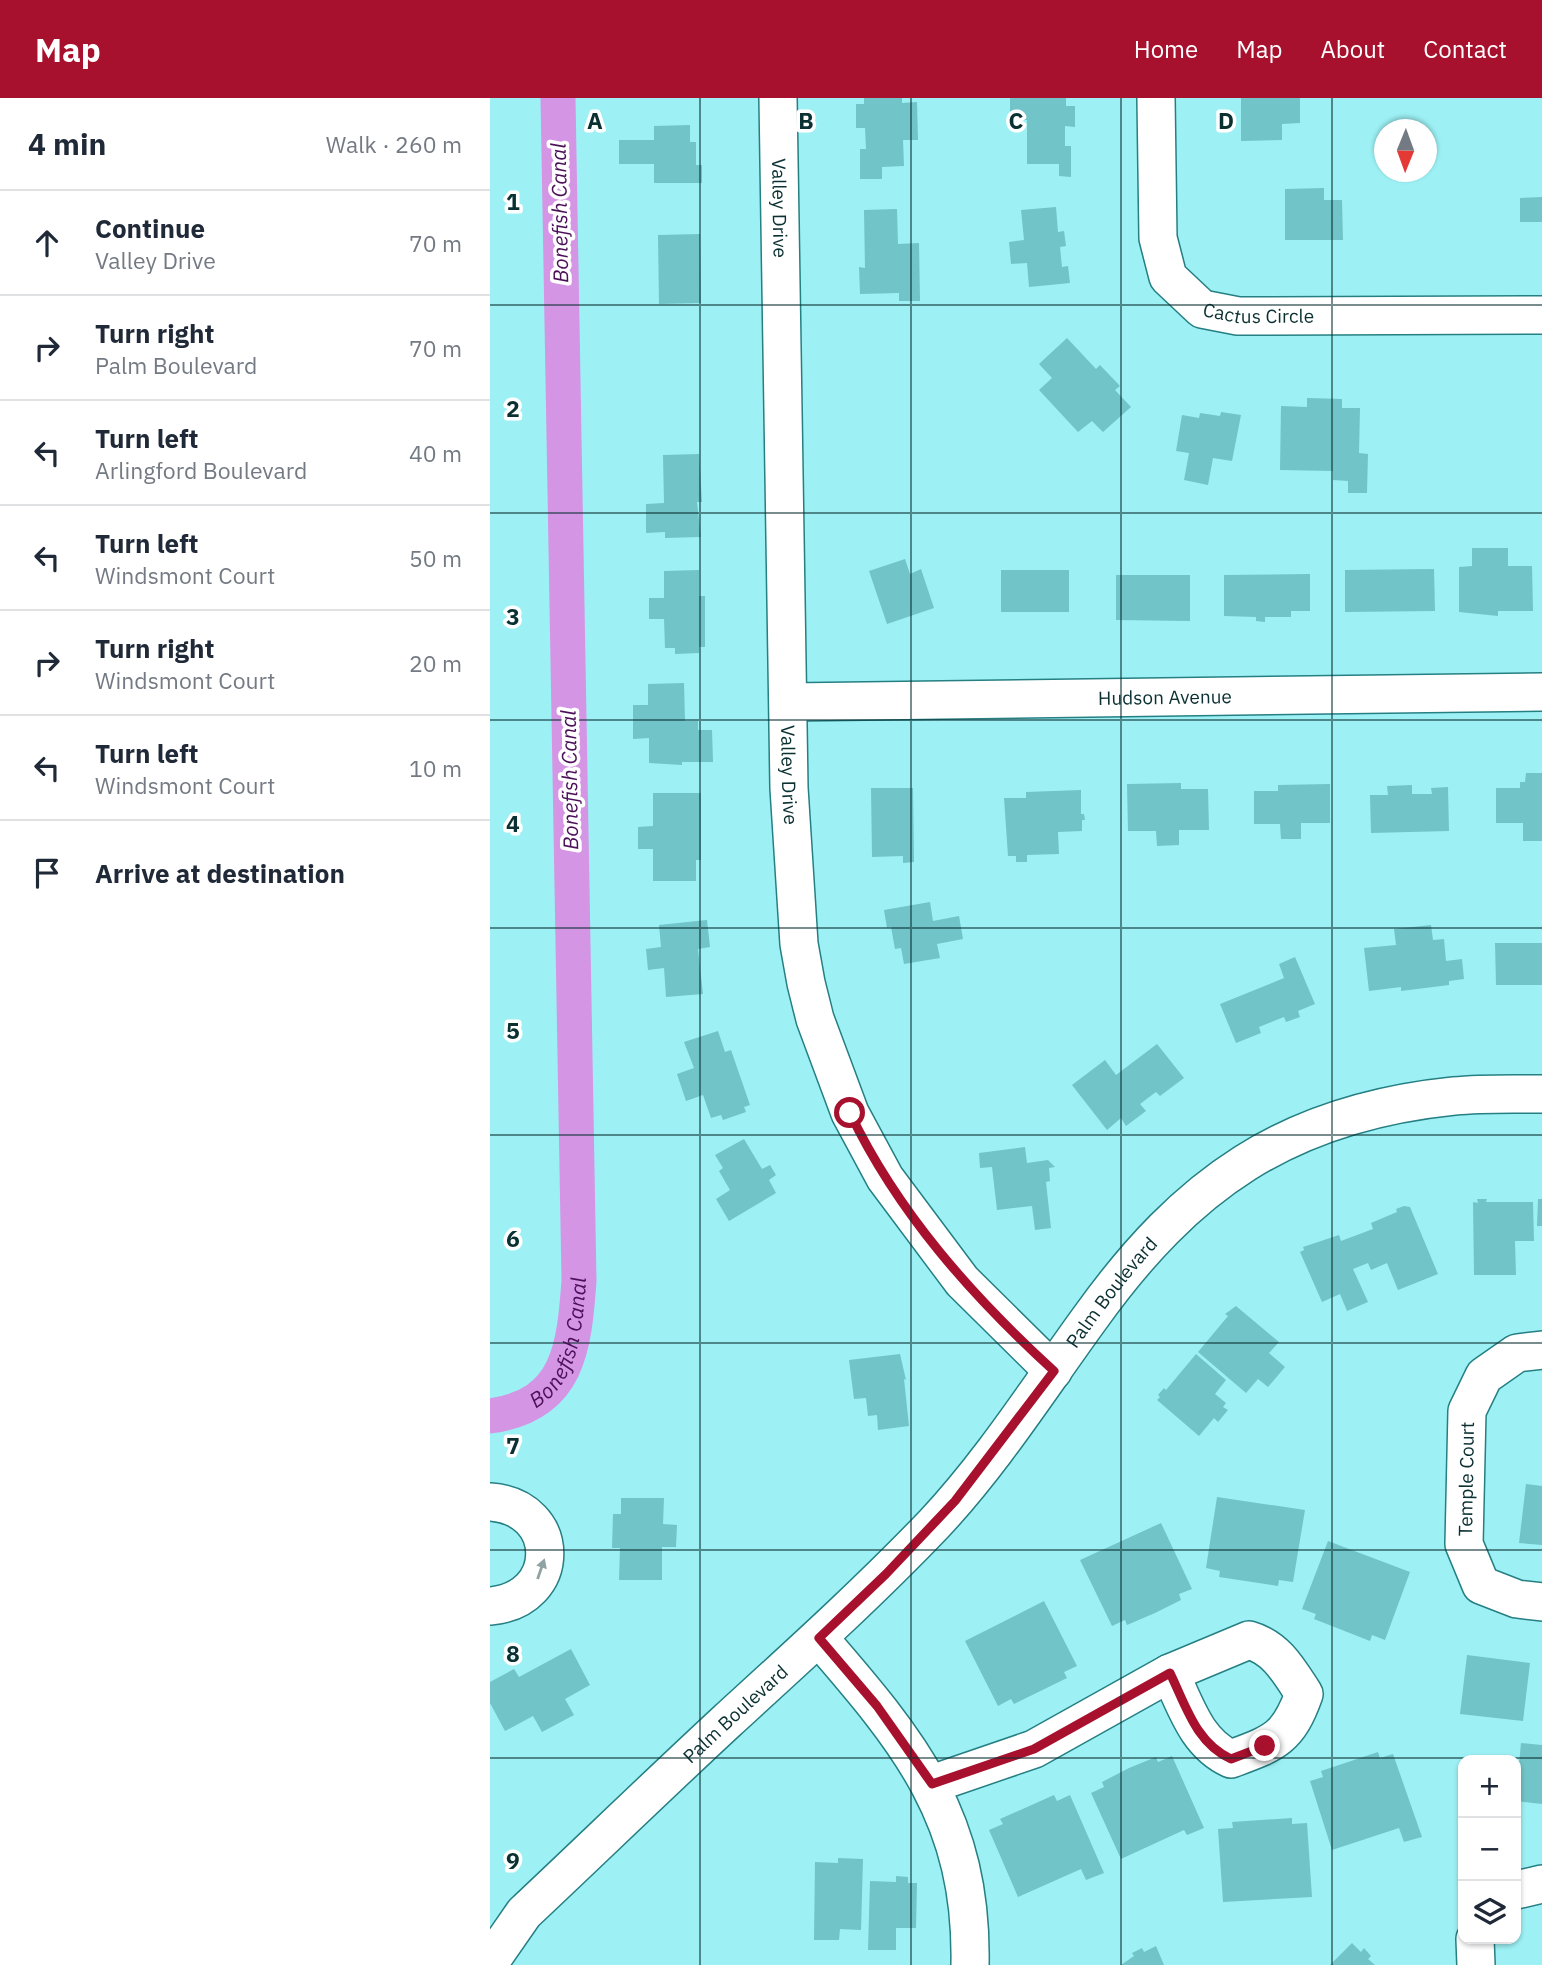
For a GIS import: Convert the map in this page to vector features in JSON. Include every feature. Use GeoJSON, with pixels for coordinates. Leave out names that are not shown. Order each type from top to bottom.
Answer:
{"type":"FeatureCollection","features":[{"type":"Feature","properties":{"kind":"street","name":"Valley Drive"},"geometry":{"type":"LineString","coordinates":[[778,98],[789,788],[799,944],[815,1019],[850,1113],[885,1178],[962,1281],[1054,1371]]}},
{"type":"Feature","properties":{"kind":"street","name":"Cactus Circle"},"geometry":{"type":"LineString","coordinates":[[1156,98],[1158,237],[1168,277],[1202,309],[1238,316],[1542,315]]}},
{"type":"Feature","properties":{"kind":"street","name":"Hudson Avenue"},"geometry":{"type":"LineString","coordinates":[[789,702],[1542,692]]}},
{"type":"Feature","properties":{"kind":"street","name":"Palm Boulevard"},"geometry":{"type":"LineString","coordinates":[[490,1962],[524,1913],[886,1574],[955,1501],[1138,1255],[1186,1205],[1271,1146],[1320,1123],[1411,1101],[1457,1096],[1542,1094]]}},
{"type":"Feature","properties":{"kind":"street","name":"Temple Court"},"geometry":{"type":"LineString","coordinates":[[1542,1350],[1517,1353],[1484,1376],[1466,1411],[1464,1544],[1481,1585],[1517,1599],[1542,1602]]}},
{"type":"Feature","properties":{"kind":"street"},"geometry":{"type":"LineString","coordinates":[[490,1502],[508,1503],[524,1511],[536,1524],[543,1539],[545,1556],[542,1573],[533,1587],[520,1598],[490,1606]]}},
{"type":"Feature","properties":{"kind":"street"},"geometry":{"type":"LineString","coordinates":[[819,1638],[877,1706],[932,1784],[956,1844],[966,1888],[970,1965]]}},
{"type":"Feature","properties":{"kind":"street"},"geometry":{"type":"LineString","coordinates":[[932,1784],[1034,1749],[1170,1673]]}},
{"type":"Feature","properties":{"kind":"street"},"geometry":{"type":"LineString","coordinates":[[1521,1889],[1542,1884]]}},
{"type":"Feature","properties":{"kind":"street"},"geometry":{"type":"LineString","coordinates":[[1475,1944],[1476,1965]]}},
{"type":"Feature","properties":{"kind":"building"},"geometry":{"type":"Polygon","coordinates":[[[864,98],[902,98],[902,103],[917,102],[918,140],[903,140],[904,166],[882,167],[882,179],[860,179],[860,149],[866,149],[865,128],[856,128],[856,104],[864,104],[864,98]]]}},
{"type":"Feature","properties":{"kind":"building"},"geometry":{"type":"Polygon","coordinates":[[[1010,98],[1066,98],[1066,106],[1075,106],[1075,127],[1065,126],[1065,146],[1071,146],[1071,177],[1059,176],[1059,164],[1027,164],[1027,120],[1010,120],[1010,98]]]}},
{"type":"Feature","properties":{"kind":"building"},"geometry":{"type":"Polygon","coordinates":[[[1241,98],[1300,98],[1300,123],[1282,124],[1282,140],[1241,141],[1241,98]]]}},
{"type":"Feature","properties":{"kind":"building"},"geometry":{"type":"Polygon","coordinates":[[[690,125],[690,142],[696,142],[696,165],[702,165],[702,183],[654,183],[654,164],[619,164],[619,140],[654,140],[654,126],[690,125]]]}},
{"type":"Feature","properties":{"kind":"building"},"geometry":{"type":"Polygon","coordinates":[[[1324,188],[1324,200],[1342,200],[1343,240],[1285,240],[1285,189],[1324,188]]]}},
{"type":"Feature","properties":{"kind":"building"},"geometry":{"type":"Polygon","coordinates":[[[1542,197],[1542,222],[1520,222],[1520,198],[1542,197]]]}},
{"type":"Feature","properties":{"kind":"building"},"geometry":{"type":"Polygon","coordinates":[[[1056,207],[1058,232],[1064,231],[1066,246],[1060,247],[1062,267],[1068,266],[1070,283],[1029,287],[1027,263],[1011,264],[1009,242],[1024,240],[1021,210],[1056,207]]]}},
{"type":"Feature","properties":{"kind":"building"},"geometry":{"type":"Polygon","coordinates":[[[897,209],[898,244],[919,243],[920,301],[899,301],[899,293],[860,294],[859,267],[865,268],[864,210],[897,209]]]}},
{"type":"Feature","properties":{"kind":"building"},"geometry":{"type":"Polygon","coordinates":[[[700,234],[701,303],[659,304],[658,235],[700,234]]]}},
{"type":"Feature","properties":{"kind":"building"},"geometry":{"type":"Polygon","coordinates":[[[1067,338],[1096,369],[1100,365],[1120,386],[1115,390],[1131,407],[1103,432],[1092,421],[1078,432],[1039,390],[1052,378],[1039,364],[1067,338]]]}},
{"type":"Feature","properties":{"kind":"building"},"geometry":{"type":"Polygon","coordinates":[[[1307,398],[1342,399],[1342,408],[1360,408],[1359,453],[1368,454],[1367,493],[1348,493],[1348,481],[1333,480],[1333,471],[1280,470],[1281,406],[1307,407],[1307,398]]]}},
{"type":"Feature","properties":{"kind":"building"},"geometry":{"type":"Polygon","coordinates":[[[1221,412],[1241,415],[1232,461],[1213,458],[1208,485],[1184,480],[1189,453],[1176,451],[1182,415],[1199,418],[1200,413],[1220,416],[1221,412]]]}},
{"type":"Feature","properties":{"kind":"building"},"geometry":{"type":"Polygon","coordinates":[[[699,454],[702,502],[697,502],[701,537],[665,538],[665,532],[646,533],[646,504],[664,503],[663,455],[699,454]]]}},
{"type":"Feature","properties":{"kind":"building"},"geometry":{"type":"Polygon","coordinates":[[[1472,548],[1508,548],[1508,566],[1532,566],[1533,611],[1498,611],[1498,616],[1459,612],[1459,567],[1472,566],[1472,548]]]}},
{"type":"Feature","properties":{"kind":"building"},"geometry":{"type":"Polygon","coordinates":[[[905,559],[910,574],[921,569],[934,608],[887,624],[869,571],[905,559]]]}},
{"type":"Feature","properties":{"kind":"building"},"geometry":{"type":"Polygon","coordinates":[[[1434,569],[1435,611],[1345,612],[1345,570],[1434,569]]]}},
{"type":"Feature","properties":{"kind":"building"},"geometry":{"type":"Polygon","coordinates":[[[699,570],[699,596],[705,596],[705,647],[699,647],[699,653],[675,654],[675,648],[665,648],[664,619],[649,619],[649,598],[664,598],[664,571],[699,570]]]}},
{"type":"Feature","properties":{"kind":"building"},"geometry":{"type":"Polygon","coordinates":[[[1001,570],[1069,570],[1069,612],[1001,612],[1001,570]]]}},
{"type":"Feature","properties":{"kind":"building"},"geometry":{"type":"Polygon","coordinates":[[[1310,574],[1310,611],[1291,611],[1291,617],[1265,617],[1265,622],[1256,621],[1256,617],[1224,616],[1224,575],[1310,574]]]}},
{"type":"Feature","properties":{"kind":"building"},"geometry":{"type":"Polygon","coordinates":[[[1116,575],[1190,575],[1190,621],[1116,620],[1116,575]]]}},
{"type":"Feature","properties":{"kind":"building"},"geometry":{"type":"Polygon","coordinates":[[[684,683],[685,721],[698,721],[698,730],[712,730],[713,762],[682,762],[682,765],[649,763],[649,738],[633,739],[633,705],[648,705],[648,684],[684,683]]]}},
{"type":"Feature","properties":{"kind":"building"},"geometry":{"type":"Polygon","coordinates":[[[1526,773],[1542,773],[1542,841],[1523,841],[1523,823],[1496,823],[1496,788],[1520,788],[1520,782],[1525,782],[1526,773]]]}},
{"type":"Feature","properties":{"kind":"building"},"geometry":{"type":"Polygon","coordinates":[[[1181,783],[1181,789],[1208,789],[1209,830],[1179,830],[1179,845],[1157,846],[1156,831],[1128,831],[1127,784],[1181,783]]]}},
{"type":"Feature","properties":{"kind":"building"},"geometry":{"type":"Polygon","coordinates":[[[1330,784],[1330,823],[1301,823],[1301,839],[1281,839],[1280,824],[1254,824],[1254,791],[1278,791],[1278,785],[1330,784]]]}},
{"type":"Feature","properties":{"kind":"building"},"geometry":{"type":"Polygon","coordinates":[[[1412,785],[1412,794],[1432,794],[1431,788],[1448,787],[1449,831],[1371,833],[1370,795],[1388,795],[1387,786],[1412,785]]]}},
{"type":"Feature","properties":{"kind":"building"},"geometry":{"type":"Polygon","coordinates":[[[871,788],[913,788],[914,862],[903,863],[903,856],[872,857],[871,788]]]}},
{"type":"Feature","properties":{"kind":"building"},"geometry":{"type":"Polygon","coordinates":[[[1081,790],[1081,814],[1084,814],[1085,820],[1082,820],[1082,831],[1058,832],[1059,854],[1027,855],[1027,862],[1016,862],[1016,856],[1008,856],[1004,798],[1026,798],[1026,792],[1081,790]]]}},
{"type":"Feature","properties":{"kind":"building"},"geometry":{"type":"Polygon","coordinates":[[[653,793],[701,793],[701,860],[696,860],[696,881],[653,881],[653,849],[638,849],[638,827],[653,826],[653,793]]]}},
{"type":"Feature","properties":{"kind":"building"},"geometry":{"type":"Polygon","coordinates":[[[930,902],[933,921],[959,916],[963,939],[937,944],[940,958],[904,964],[901,948],[895,949],[891,927],[887,928],[884,910],[930,902]]]}},
{"type":"Feature","properties":{"kind":"building"},"geometry":{"type":"Polygon","coordinates":[[[707,920],[710,947],[698,949],[703,994],[666,997],[664,968],[648,970],[646,949],[661,947],[659,925],[707,920]]]}},
{"type":"Feature","properties":{"kind":"building"},"geometry":{"type":"Polygon","coordinates":[[[1431,925],[1433,940],[1444,939],[1446,961],[1462,959],[1464,979],[1449,981],[1449,985],[1401,991],[1401,987],[1369,991],[1364,948],[1396,945],[1394,929],[1431,925]]]}},
{"type":"Feature","properties":{"kind":"building"},"geometry":{"type":"Polygon","coordinates":[[[1495,943],[1542,943],[1542,985],[1496,985],[1495,943]]]}},
{"type":"Feature","properties":{"kind":"building"},"geometry":{"type":"Polygon","coordinates":[[[1295,957],[1315,1004],[1298,1011],[1300,1017],[1286,1022],[1284,1017],[1259,1027],[1261,1033],[1236,1043],[1220,1004],[1284,978],[1279,964],[1295,957]]]}},
{"type":"Feature","properties":{"kind":"building"},"geometry":{"type":"Polygon","coordinates":[[[718,1031],[725,1052],[731,1050],[750,1105],[744,1107],[746,1112],[723,1120],[721,1115],[711,1118],[703,1095],[686,1101],[677,1074],[694,1068],[684,1042],[718,1031]]]}},
{"type":"Feature","properties":{"kind":"building"},"geometry":{"type":"Polygon","coordinates":[[[1157,1044],[1184,1078],[1160,1096],[1156,1092],[1140,1104],[1146,1111],[1126,1126],[1121,1118],[1107,1130],[1072,1085],[1105,1060],[1116,1075],[1157,1044]]]}},
{"type":"Feature","properties":{"kind":"building"},"geometry":{"type":"Polygon","coordinates":[[[744,1139],[762,1169],[770,1165],[776,1175],[769,1180],[776,1193],[729,1221],[716,1199],[730,1190],[719,1171],[723,1168],[715,1155],[744,1139]]]}},
{"type":"Feature","properties":{"kind":"building"},"geometry":{"type":"Polygon","coordinates":[[[1025,1147],[1027,1163],[1048,1160],[1055,1167],[1049,1168],[1050,1181],[1046,1182],[1051,1228],[1035,1230],[1032,1206],[997,1210],[992,1167],[980,1168],[979,1153],[1025,1147]]]}},
{"type":"Feature","properties":{"kind":"building"},"geometry":{"type":"Polygon","coordinates":[[[1477,1199],[1487,1199],[1486,1202],[1533,1202],[1534,1241],[1515,1241],[1516,1275],[1474,1275],[1473,1202],[1478,1203],[1477,1199]]]}},
{"type":"Feature","properties":{"kind":"building"},"geometry":{"type":"Polygon","coordinates":[[[1538,1199],[1542,1199],[1542,1226],[1537,1226],[1538,1199]]]}},
{"type":"Feature","properties":{"kind":"building"},"geometry":{"type":"Polygon","coordinates":[[[1410,1207],[1438,1274],[1398,1290],[1387,1263],[1371,1270],[1368,1263],[1353,1269],[1368,1302],[1347,1311],[1340,1294],[1322,1302],[1300,1252],[1304,1250],[1303,1247],[1339,1235],[1341,1241],[1373,1229],[1371,1223],[1397,1212],[1396,1209],[1410,1207]]]}},
{"type":"Feature","properties":{"kind":"building"},"geometry":{"type":"Polygon","coordinates":[[[1236,1306],[1279,1342],[1269,1353],[1285,1367],[1268,1387],[1258,1379],[1246,1393],[1198,1352],[1228,1316],[1225,1314],[1236,1306]]]}},
{"type":"Feature","properties":{"kind":"building"},"geometry":{"type":"Polygon","coordinates":[[[900,1354],[906,1380],[904,1379],[909,1426],[878,1430],[877,1415],[868,1416],[866,1398],[854,1399],[849,1360],[900,1354]]]}},
{"type":"Feature","properties":{"kind":"building"},"geometry":{"type":"Polygon","coordinates":[[[1196,1354],[1226,1380],[1215,1394],[1226,1403],[1223,1407],[1228,1410],[1218,1422],[1214,1418],[1199,1436],[1157,1400],[1160,1397],[1158,1395],[1164,1388],[1166,1390],[1196,1354]]]}},
{"type":"Feature","properties":{"kind":"building"},"geometry":{"type":"Polygon","coordinates":[[[1526,1484],[1542,1486],[1542,1545],[1519,1543],[1526,1484]]]}},
{"type":"Feature","properties":{"kind":"building"},"geometry":{"type":"Polygon","coordinates":[[[1217,1497],[1305,1510],[1293,1582],[1279,1580],[1278,1586],[1219,1577],[1220,1571],[1206,1568],[1217,1497]]]}},
{"type":"Feature","properties":{"kind":"building"},"geometry":{"type":"Polygon","coordinates":[[[621,1498],[664,1498],[663,1524],[677,1525],[676,1547],[662,1547],[662,1580],[619,1580],[620,1548],[612,1548],[613,1514],[621,1514],[621,1498]]]}},
{"type":"Feature","properties":{"kind":"building"},"geometry":{"type":"Polygon","coordinates":[[[1161,1523],[1192,1589],[1179,1594],[1181,1600],[1155,1613],[1127,1625],[1125,1620],[1112,1626],[1080,1560],[1161,1523]]]}},
{"type":"Feature","properties":{"kind":"building"},"geometry":{"type":"Polygon","coordinates":[[[1328,1541],[1410,1572],[1385,1640],[1372,1635],[1370,1641],[1314,1619],[1316,1614],[1302,1609],[1328,1541]]]}},
{"type":"Feature","properties":{"kind":"building"},"geometry":{"type":"Polygon","coordinates":[[[1044,1601],[1077,1666],[1064,1672],[1067,1678],[1014,1704],[1011,1699],[998,1706],[965,1641],[1044,1601]]]}},
{"type":"Feature","properties":{"kind":"building"},"geometry":{"type":"Polygon","coordinates":[[[571,1649],[590,1685],[565,1699],[574,1715],[542,1732],[533,1716],[505,1731],[490,1703],[490,1682],[514,1669],[519,1677],[571,1649]]]}},
{"type":"Feature","properties":{"kind":"building"},"geometry":{"type":"Polygon","coordinates":[[[1467,1655],[1530,1663],[1523,1721],[1460,1714],[1467,1655]]]}},
{"type":"Feature","properties":{"kind":"building"},"geometry":{"type":"Polygon","coordinates":[[[1521,1743],[1542,1745],[1542,1804],[1521,1802],[1521,1743]]]}},
{"type":"Feature","properties":{"kind":"building"},"geometry":{"type":"Polygon","coordinates":[[[1378,1752],[1380,1758],[1393,1754],[1422,1837],[1404,1842],[1399,1828],[1332,1850],[1310,1781],[1323,1777],[1321,1771],[1378,1752]]]}},
{"type":"Feature","properties":{"kind":"building"},"geometry":{"type":"Polygon","coordinates":[[[1172,1756],[1204,1828],[1187,1835],[1184,1830],[1121,1859],[1091,1793],[1104,1787],[1102,1782],[1129,1768],[1156,1757],[1158,1762],[1172,1756]]]}},
{"type":"Feature","properties":{"kind":"building"},"geometry":{"type":"Polygon","coordinates":[[[1054,1795],[1057,1801],[1070,1795],[1104,1873],[1086,1880],[1081,1869],[1018,1897],[989,1830],[1003,1824],[1000,1819],[1054,1795]]]}},
{"type":"Feature","properties":{"kind":"building"},"geometry":{"type":"Polygon","coordinates":[[[1292,1818],[1292,1824],[1307,1823],[1312,1897],[1223,1902],[1218,1829],[1233,1828],[1232,1822],[1292,1818]]]}},
{"type":"Feature","properties":{"kind":"building"},"geometry":{"type":"Polygon","coordinates":[[[838,1858],[863,1859],[861,1930],[840,1929],[839,1940],[814,1940],[815,1862],[838,1863],[838,1858]]]}},
{"type":"Feature","properties":{"kind":"building"},"geometry":{"type":"Polygon","coordinates":[[[896,1876],[908,1877],[908,1883],[917,1883],[916,1928],[896,1928],[896,1950],[868,1950],[870,1881],[896,1882],[896,1876]]]}},
{"type":"Feature","properties":{"kind":"building"},"geometry":{"type":"Polygon","coordinates":[[[1352,1943],[1361,1952],[1364,1948],[1371,1956],[1368,1959],[1375,1965],[1330,1965],[1352,1943]]]}},
{"type":"Feature","properties":{"kind":"building"},"geometry":{"type":"Polygon","coordinates":[[[1156,1946],[1164,1965],[1121,1965],[1134,1956],[1132,1953],[1142,1948],[1144,1952],[1156,1946]]]}},
{"type":"Feature","properties":{"kind":"waterway","name":"Bonefish Canal"},"geometry":{"type":"LineString","coordinates":[[490,1416],[516,1410],[537,1400],[552,1386],[562,1370],[569,1350],[579,1281],[558,98]]}},
{"type":"Feature","properties":{"kind":"route"},"geometry":{"type":"LineString","coordinates":[[850,1113],[885,1178],[962,1281],[1013,1334],[1054,1371],[955,1501],[886,1574],[819,1638],[877,1706],[932,1784],[1034,1749],[1170,1673],[1202,1739],[1216,1752],[1231,1759],[1265,1746]]}}]}
